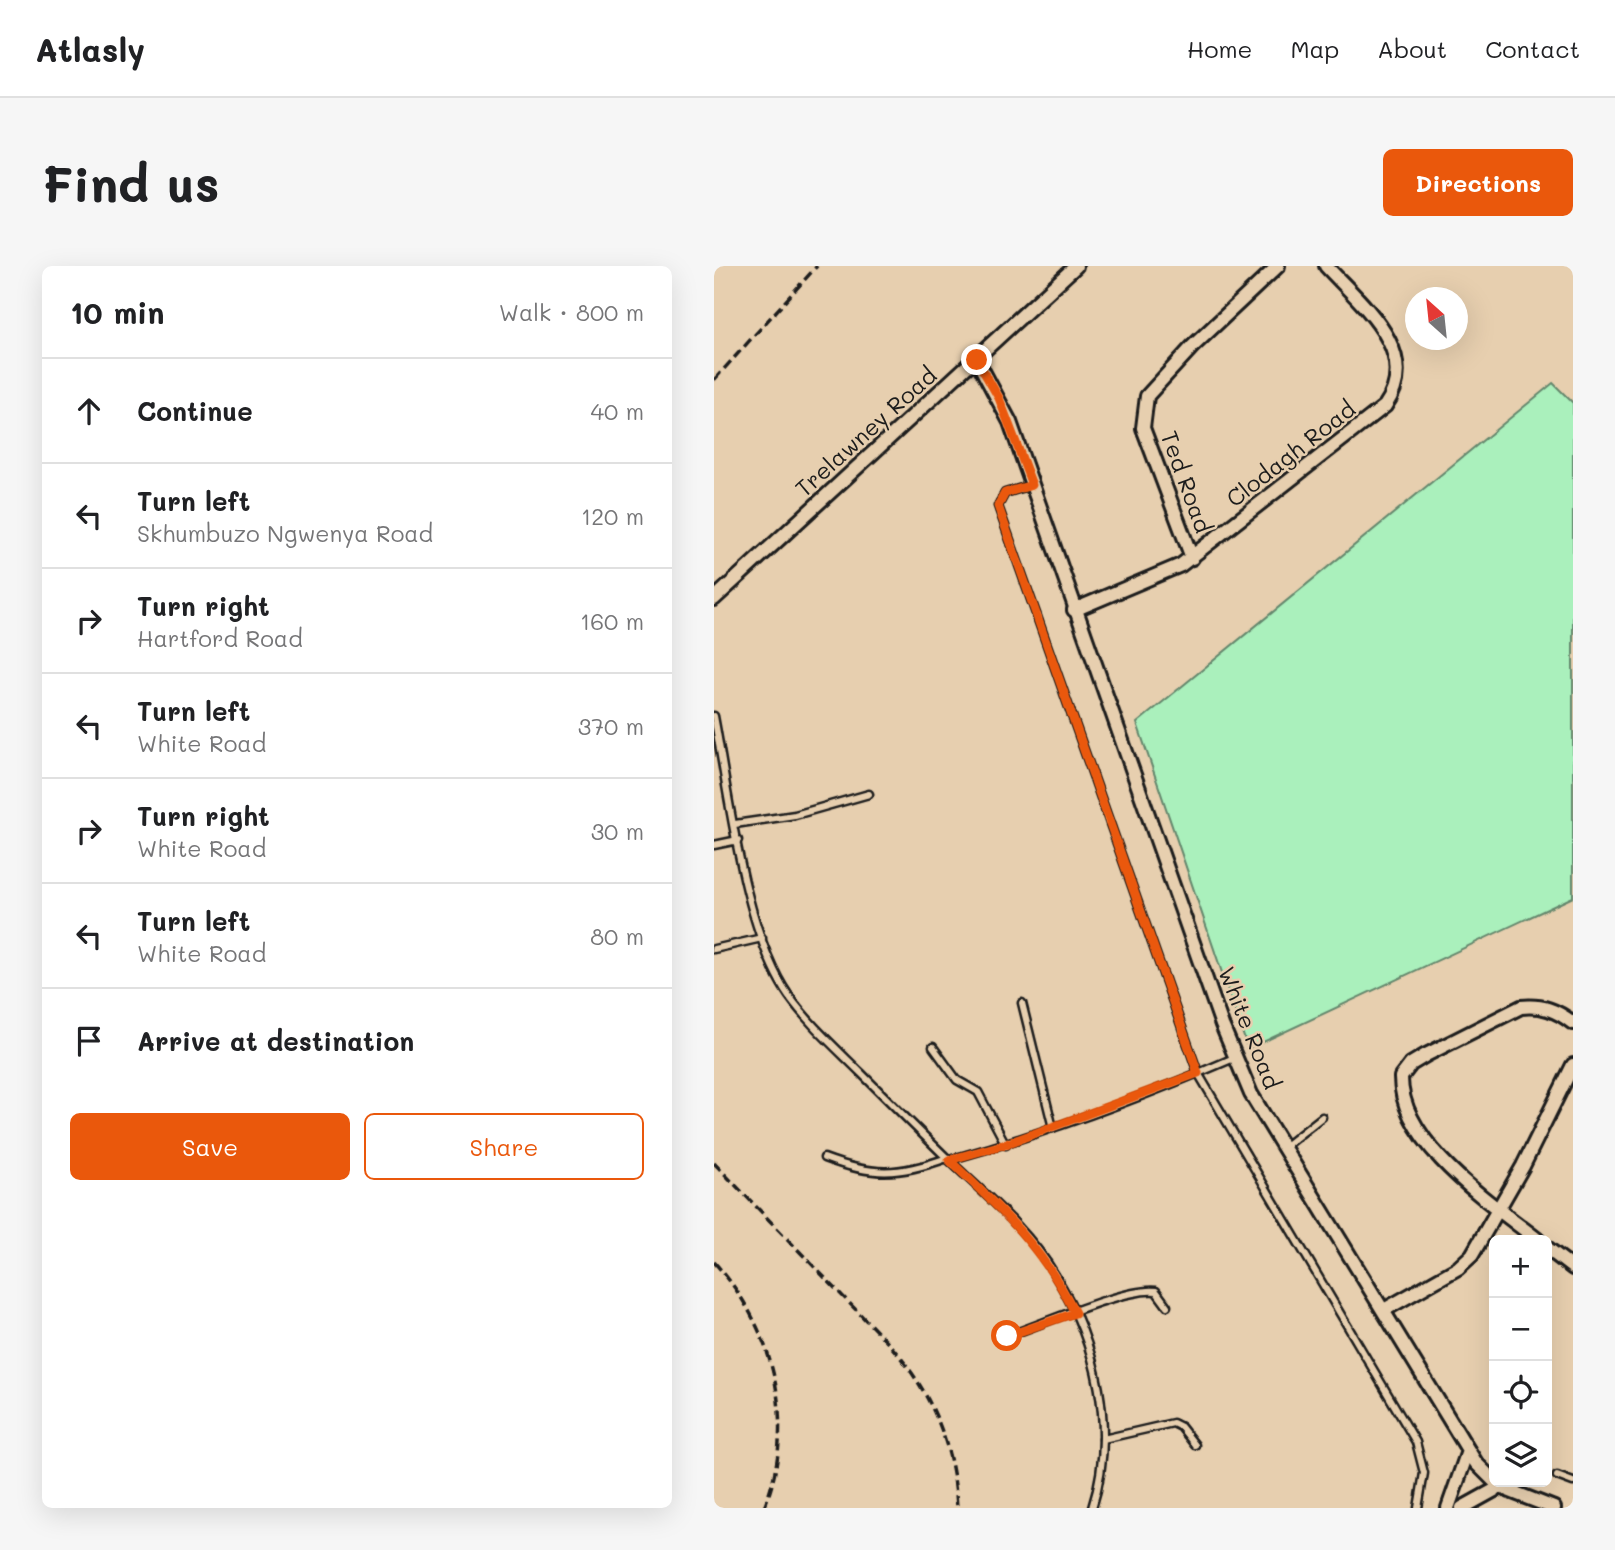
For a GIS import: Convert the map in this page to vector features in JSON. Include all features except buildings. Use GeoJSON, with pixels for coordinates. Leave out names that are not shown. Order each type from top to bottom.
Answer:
{"type":"FeatureCollection","features":[{"type":"Feature","properties":{"kind":"street","name":"Trelawney Road"},"geometry":{"type":"LineString","coordinates":[[714,599],[977,360],[1076,266]]}},
{"type":"Feature","properties":{"kind":"street","name":"Ted Road"},"geometry":{"type":"LineString","coordinates":[[1192,558],[1143,428],[1147,396],[1193,346],[1278,266]]}},
{"type":"Feature","properties":{"kind":"street","name":"Clodagh Road"},"geometry":{"type":"LineString","coordinates":[[1074,610],[1168,572],[1192,558],[1348,439],[1385,406],[1397,384],[1396,362],[1387,335],[1326,266]]}},
{"type":"Feature","properties":{"kind":"street","name":"White Road"},"geometry":{"type":"LineString","coordinates":[[977,360],[999,398],[1032,485],[1234,1058],[1251,1094],[1468,1451],[1489,1478]]}},
{"type":"Feature","properties":{"kind":"street"},"geometry":{"type":"LineString","coordinates":[[1532,1235],[1436,1156],[1406,1104],[1401,1077],[1404,1069],[1426,1055],[1521,1007],[1539,1006],[1558,1012],[1573,1023]]}},
{"type":"Feature","properties":{"kind":"street"},"geometry":{"type":"LineString","coordinates":[[1384,1310],[1458,1268],[1472,1255],[1573,1065]]}},
{"type":"Feature","properties":{"kind":"street"},"geometry":{"type":"LineString","coordinates":[[1552,1252],[1573,1268]]}},
{"type":"Feature","properties":{"kind":"street"},"geometry":{"type":"LineString","coordinates":[[1448,1508],[1468,1451]]}},
{"type":"Feature","properties":{"kind":"street"},"geometry":{"type":"LineString","coordinates":[[1462,1508],[1498,1487]]}},
{"type":"Feature","properties":{"kind":"street","name":"White Road"},"geometry":{"type":"LineString","coordinates":[[1502,1487],[1554,1508]]}},
{"type":"Feature","properties":{"kind":"lane"},"geometry":{"type":"LineString","coordinates":[[1032,485],[1005,493],[998,506],[1198,1073],[1392,1398],[1420,1455],[1424,1473],[1418,1508]]}},
{"type":"Feature","properties":{"kind":"lane"},"geometry":{"type":"LineString","coordinates":[[714,716],[748,893],[775,972],[789,997],[832,1045],[1027,1237],[1055,1274],[1075,1313],[1093,1358],[1101,1404],[1102,1439],[1092,1508]]}},
{"type":"Feature","properties":{"kind":"lane"},"geometry":{"type":"LineString","coordinates":[[735,824],[795,815],[869,794]]}},
{"type":"Feature","properties":{"kind":"lane"},"geometry":{"type":"LineString","coordinates":[[714,845],[738,840]]}},
{"type":"Feature","properties":{"kind":"lane"},"geometry":{"type":"LineString","coordinates":[[714,949],[762,938]]}},
{"type":"Feature","properties":{"kind":"lane"},"geometry":{"type":"LineString","coordinates":[[1022,1003],[1053,1128]]}},
{"type":"Feature","properties":{"kind":"lane"},"geometry":{"type":"LineString","coordinates":[[933,1048],[957,1080],[978,1092],[1006,1144]]}},
{"type":"Feature","properties":{"kind":"lane"},"geometry":{"type":"LineString","coordinates":[[824,1158],[863,1172],[879,1173],[948,1159],[1053,1128],[1234,1058]]}},
{"type":"Feature","properties":{"kind":"lane"},"geometry":{"type":"LineString","coordinates":[[1284,1147],[1322,1117]]}},
{"type":"Feature","properties":{"kind":"lane"},"geometry":{"type":"LineString","coordinates":[[1007,1336],[1145,1291],[1156,1291],[1167,1306]]}},
{"type":"Feature","properties":{"kind":"lane"},"geometry":{"type":"LineString","coordinates":[[1102,1439],[1173,1423],[1181,1427],[1195,1446]]}},
{"type":"Feature","properties":{"kind":"lane"},"geometry":{"type":"LineString","coordinates":[[1557,1476],[1573,1482]]}},
{"type":"Feature","properties":{"kind":"green space"},"geometry":{"type":"Polygon","coordinates":[[[1553,383],[1573,403],[1573,897],[1248,1049],[1137,723],[1553,383]]]}},
{"type":"Feature","properties":{"kind":"railway"},"geometry":{"type":"LineString","coordinates":[[714,380],[817,266]]}},
{"type":"Feature","properties":{"kind":"railway"},"geometry":{"type":"LineString","coordinates":[[714,1163],[887,1342],[916,1378],[945,1440],[957,1508]]}},
{"type":"Feature","properties":{"kind":"railway"},"geometry":{"type":"LineString","coordinates":[[714,1262],[735,1288],[752,1316],[765,1346],[774,1378],[779,1410],[779,1443],[774,1476],[764,1508]]}},
{"type":"Feature","properties":{"kind":"route"},"geometry":{"type":"LineString","coordinates":[[977,360],[1010,422],[1032,485],[1005,493],[998,506],[1198,1073],[1144,1096],[1006,1144],[949,1160],[1027,1237],[1055,1274],[1075,1313],[1007,1336]]}}]}
